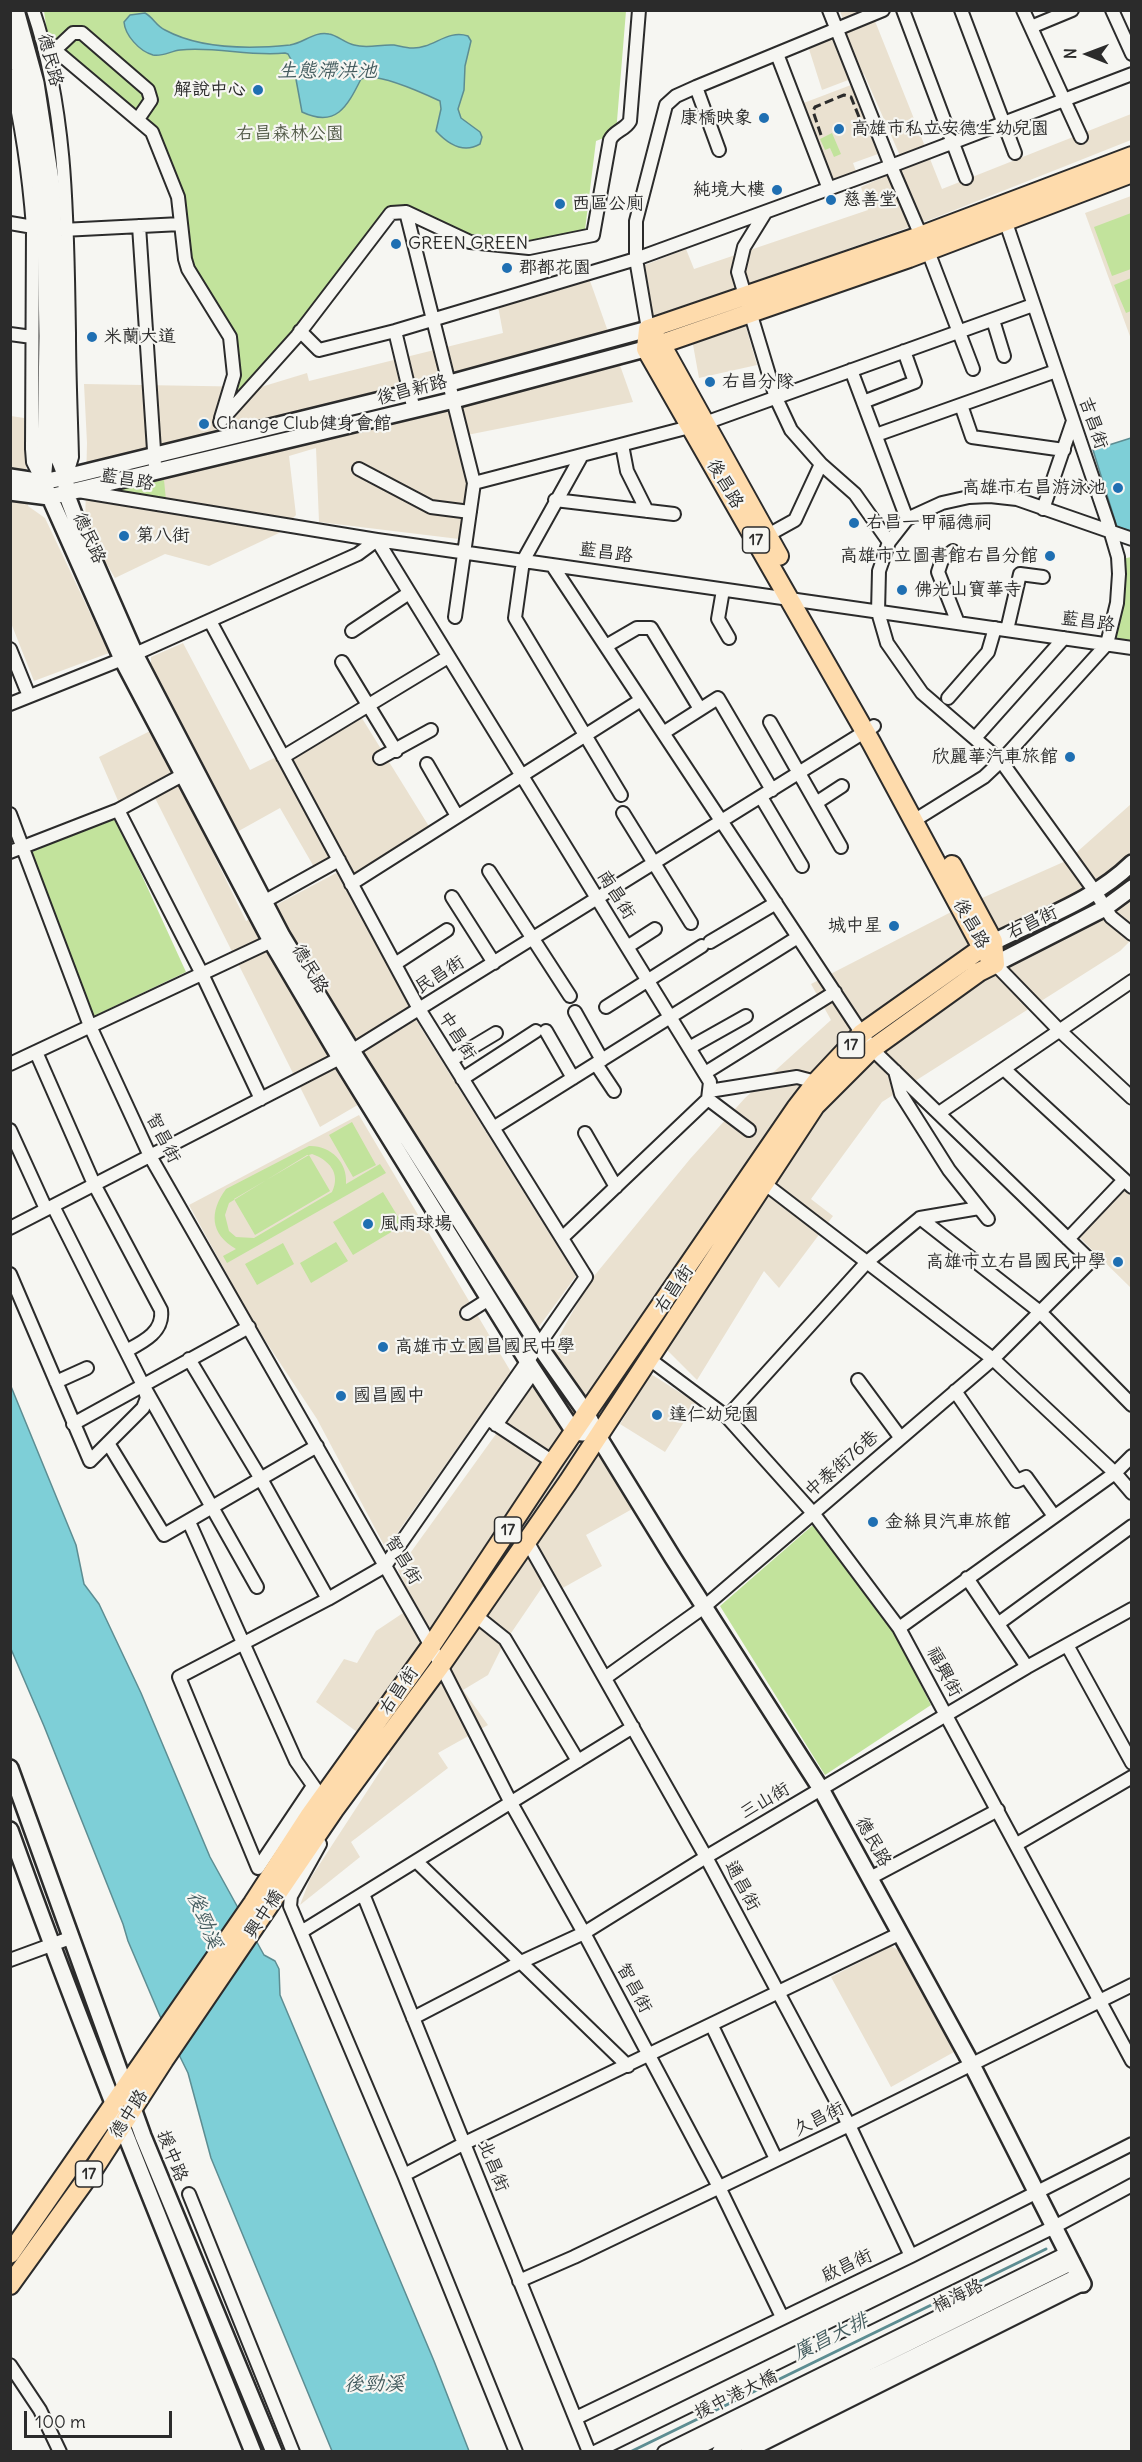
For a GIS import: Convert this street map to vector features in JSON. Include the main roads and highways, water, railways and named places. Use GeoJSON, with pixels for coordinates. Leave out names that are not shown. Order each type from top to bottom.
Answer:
{"type":"FeatureCollection","features":[{"type":"Feature","properties":{"kind":"main road"},"geometry":{"type":"LineString","coordinates":[[747,305],[648,329],[654,347],[747,305],[924,244],[1002,214],[1131,156]]}},
{"type":"Feature","properties":{"kind":"main road"},"geometry":{"type":"LineString","coordinates":[[1002,214],[1131,173]]}},
{"type":"Feature","properties":{"kind":"main road","name":"後昌路"},"geometry":{"type":"LineString","coordinates":[[654,347],[920,817],[988,945],[995,964]]}},
{"type":"Feature","properties":{"kind":"main road","name":"後昌路"},"geometry":{"type":"LineString","coordinates":[[699,425],[768,535],[797,600]]}},
{"type":"Feature","properties":{"kind":"main road","name":"右昌街"},"geometry":{"type":"LineString","coordinates":[[323,1798],[441,1665],[527,1541],[648,1358],[816,1082],[862,1033],[988,945]]}},
{"type":"Feature","properties":{"kind":"main road","name":"右昌街"},"geometry":{"type":"LineString","coordinates":[[317,1821],[323,1798],[431,1646],[553,1462],[758,1178],[815,1106],[872,1049],[979,972],[995,964]]}},
{"type":"Feature","properties":{"kind":"main road","name":"興中橋"},"geometry":{"type":"LineString","coordinates":[[156,2042],[253,1904],[317,1821]]}},
{"type":"Feature","properties":{"kind":"main road","name":"興中橋"},"geometry":{"type":"LineString","coordinates":[[164,2060],[317,1821]]}},
{"type":"Feature","properties":{"kind":"main road","name":"德中路"},"geometry":{"type":"LineString","coordinates":[[10,2254],[156,2042]]}},
{"type":"Feature","properties":{"kind":"main road","name":"德中路"},"geometry":{"type":"LineString","coordinates":[[10,2285],[133,2109],[164,2060]]}},
{"type":"Feature","properties":{"kind":"water","name":"生態滯洪池"},"geometry":{"type":"Polygon","coordinates":[[[145,13],[162,28],[179,36],[226,46],[290,45],[324,34],[359,46],[394,45],[412,48],[427,46],[453,35],[468,36],[471,41],[465,66],[464,90],[458,109],[461,118],[480,132],[482,137],[480,144],[468,148],[456,146],[445,140],[436,131],[441,109],[440,101],[377,78],[361,79],[345,106],[332,116],[324,118],[302,112],[293,63],[288,54],[193,49],[153,55],[138,46],[130,37],[124,22],[130,15],[145,13]]]}},
{"type":"Feature","properties":{"kind":"water","name":"高雄市右昌游泳池"},"geometry":{"type":"Polygon","coordinates":[[[1132,438],[1131,531],[1117,527],[1093,450],[1132,438]]]}},
{"type":"Feature","properties":{"kind":"water","name":"後勁溪"},"geometry":{"type":"Polygon","coordinates":[[[10,1384],[76,1545],[84,1584],[99,1604],[141,1693],[210,1857],[264,1955],[275,1961],[279,1969],[280,1995],[434,2361],[469,2451],[332,2451],[211,2158],[188,2073],[160,2016],[128,1941],[44,1726],[11,1649],[10,1384]]]}},
{"type":"Feature","properties":{"kind":"waterway","name":"廣昌大排"},"geometry":{"type":"LineString","coordinates":[[630,2452],[1046,2249]]}},
{"type":"Feature","properties":{"kind":"railway"},"geometry":{"type":"LineString","coordinates":[[821,135],[813,111],[815,107],[844,95],[851,97],[863,127]]}},
{"type":"Feature","properties":{"kind":"place","name":"解說中心"},"geometry":{"type":"Point","coordinates":[258,90]}},
{"type":"Feature","properties":{"kind":"place","name":"康橋映象"},"geometry":{"type":"Point","coordinates":[764,118]}},
{"type":"Feature","properties":{"kind":"place","name":"高雄市私立安德生幼兒園"},"geometry":{"type":"Point","coordinates":[839,129]}},
{"type":"Feature","properties":{"kind":"place","name":"純境大樓"},"geometry":{"type":"Point","coordinates":[777,190]}},
{"type":"Feature","properties":{"kind":"place","name":"慈善堂"},"geometry":{"type":"Point","coordinates":[831,200]}},
{"type":"Feature","properties":{"kind":"place","name":"西區公廁"},"geometry":{"type":"Point","coordinates":[560,204]}},
{"type":"Feature","properties":{"kind":"place","name":"GREEN GREEN"},"geometry":{"type":"Point","coordinates":[396,244]}},
{"type":"Feature","properties":{"kind":"place","name":"郡都花園"},"geometry":{"type":"Point","coordinates":[507,268]}},
{"type":"Feature","properties":{"kind":"place","name":"米蘭大道"},"geometry":{"type":"Point","coordinates":[92,337]}},
{"type":"Feature","properties":{"kind":"place","name":"右昌分隊"},"geometry":{"type":"Point","coordinates":[710,382]}},
{"type":"Feature","properties":{"kind":"place","name":"Change Club健身會館"},"geometry":{"type":"Point","coordinates":[204,424]}},
{"type":"Feature","properties":{"kind":"place","name":"高雄市右昌游泳池"},"geometry":{"type":"Point","coordinates":[1118,488]}},
{"type":"Feature","properties":{"kind":"place","name":"右昌一甲福德祠"},"geometry":{"type":"Point","coordinates":[854,523]}},
{"type":"Feature","properties":{"kind":"place","name":"第八街"},"geometry":{"type":"Point","coordinates":[124,536]}},
{"type":"Feature","properties":{"kind":"place","name":"高雄市立圖書館右昌分館"},"geometry":{"type":"Point","coordinates":[1050,556]}},
{"type":"Feature","properties":{"kind":"place","name":"佛光山寶華寺"},"geometry":{"type":"Point","coordinates":[902,590]}},
{"type":"Feature","properties":{"kind":"place","name":"欣麗華汽車旅館"},"geometry":{"type":"Point","coordinates":[1070,757]}},
{"type":"Feature","properties":{"kind":"place","name":"城中星"},"geometry":{"type":"Point","coordinates":[894,926]}},
{"type":"Feature","properties":{"kind":"place","name":"風雨球場"},"geometry":{"type":"Point","coordinates":[368,1224]}},
{"type":"Feature","properties":{"kind":"place","name":"高雄市立右昌國民中學"},"geometry":{"type":"Point","coordinates":[1118,1262]}},
{"type":"Feature","properties":{"kind":"place","name":"高雄市立國昌國民中學"},"geometry":{"type":"Point","coordinates":[383,1347]}},
{"type":"Feature","properties":{"kind":"place","name":"國昌國中"},"geometry":{"type":"Point","coordinates":[341,1396]}},
{"type":"Feature","properties":{"kind":"place","name":"達仁幼兒園"},"geometry":{"type":"Point","coordinates":[657,1415]}},
{"type":"Feature","properties":{"kind":"place","name":"金絲貝汽車旅館"},"geometry":{"type":"Point","coordinates":[873,1522]}},
{"type":"Feature","properties":{"kind":"park label","name":"右昌森林公園"},"geometry":{"type":"Point","coordinates":[290,134]}}]}
